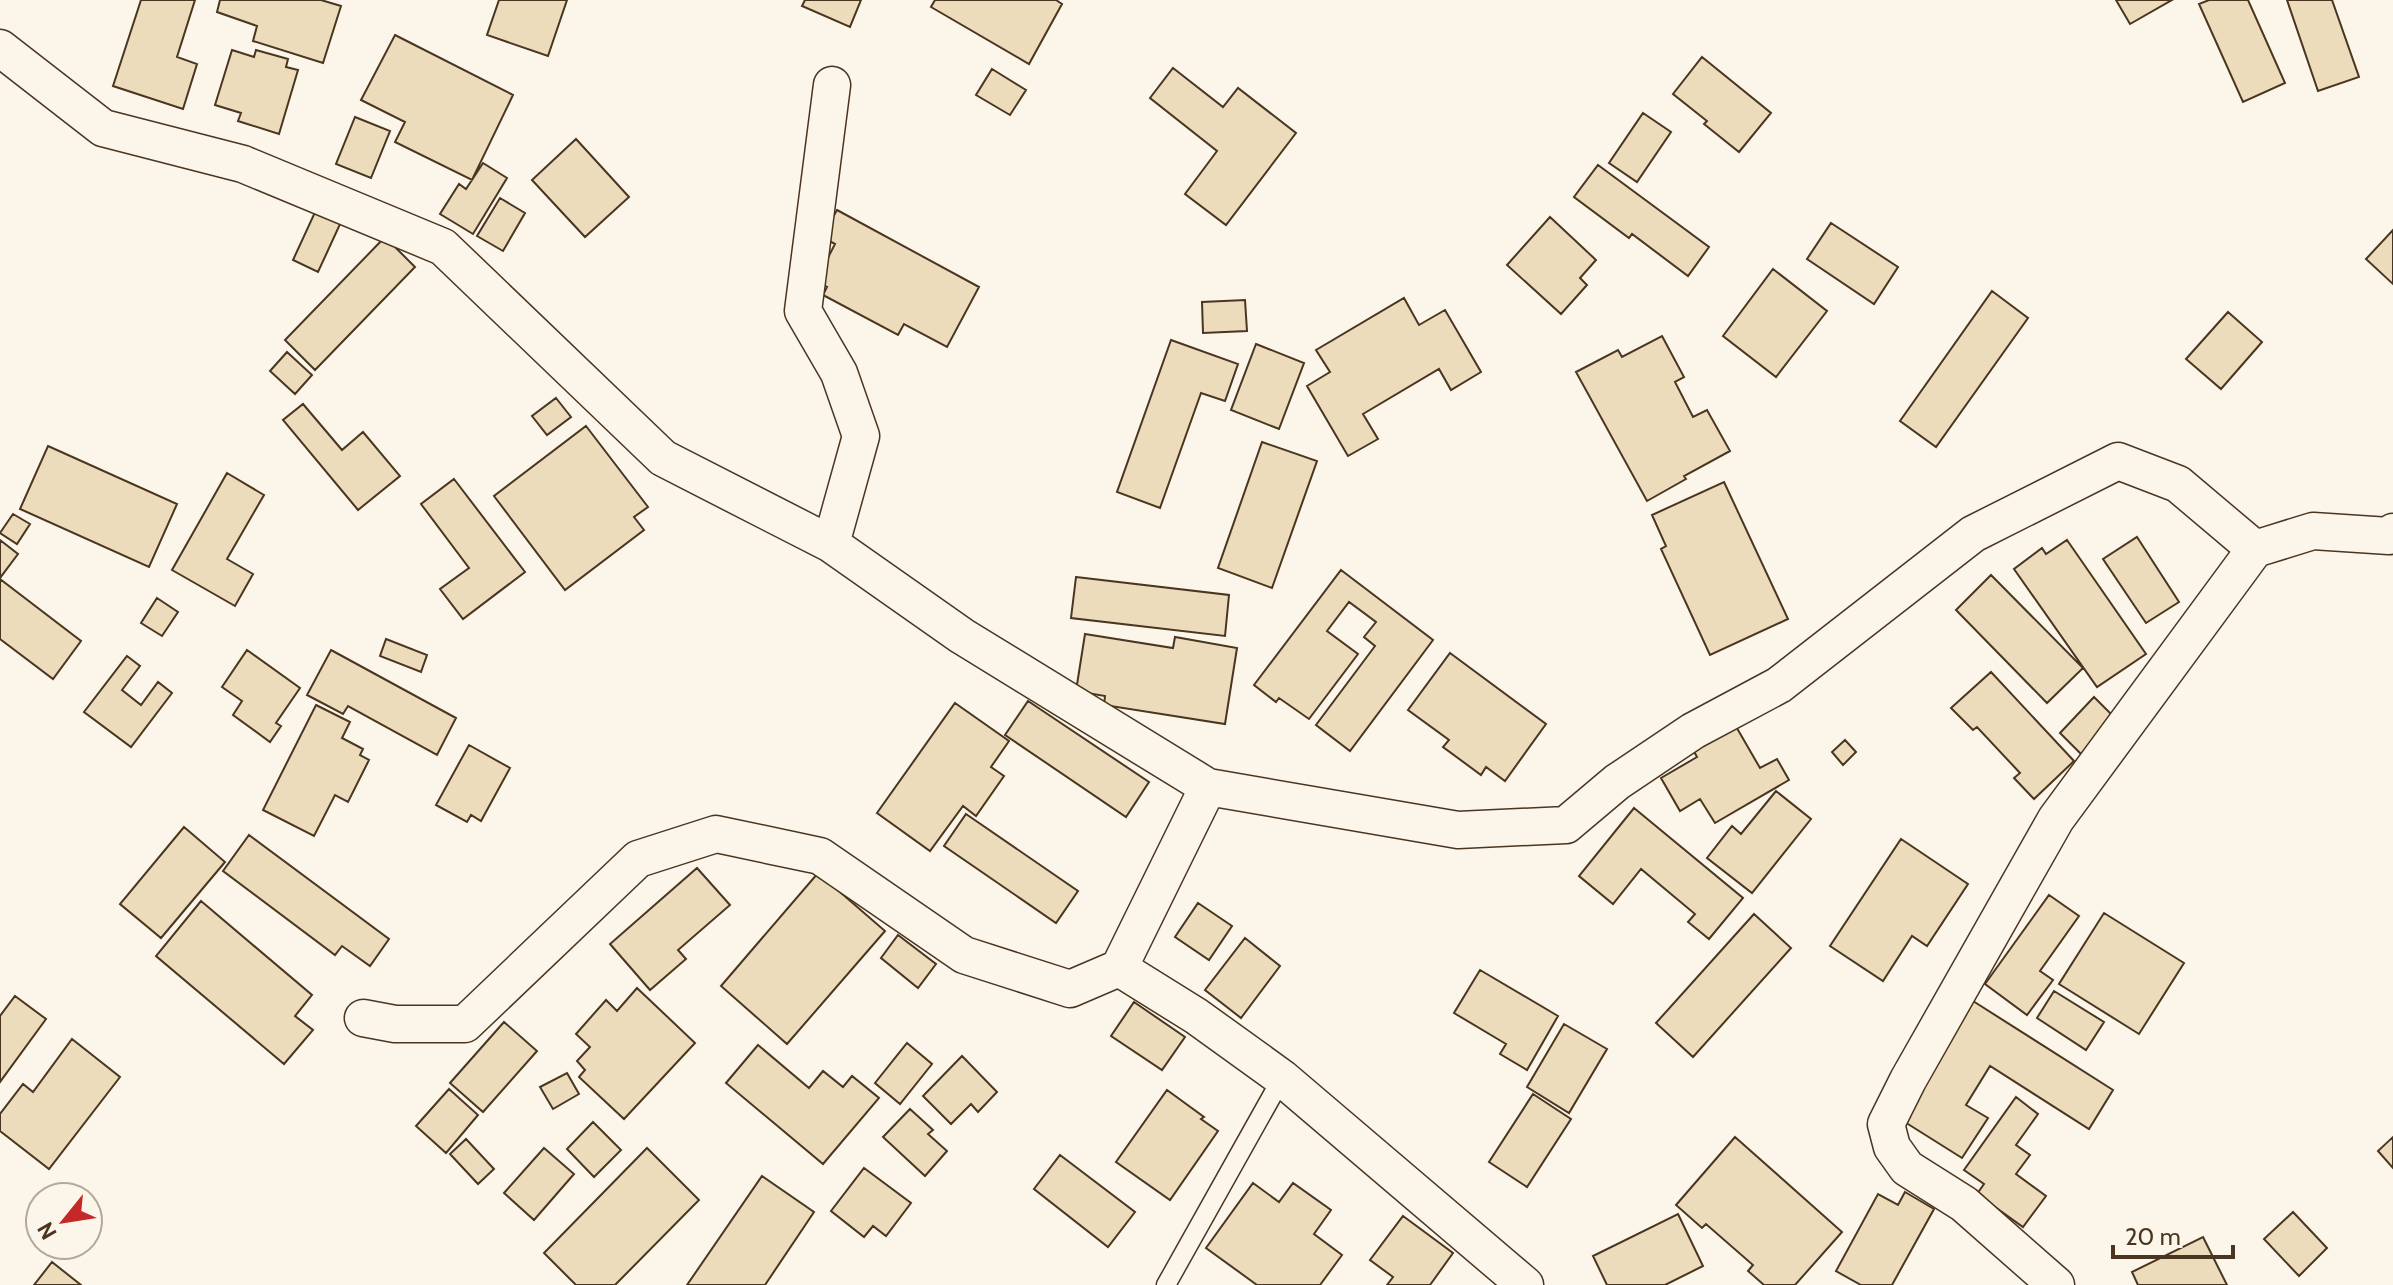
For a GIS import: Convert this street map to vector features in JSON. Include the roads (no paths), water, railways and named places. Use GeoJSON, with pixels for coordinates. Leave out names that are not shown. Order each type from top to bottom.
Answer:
{"type":"FeatureCollection","features":[{"type":"Feature","properties":{"kind":"street"},"geometry":{"type":"LineString","coordinates":[[0,48],[103,128],[243,164],[443,247],[663,458],[831,544],[962,636],[1208,787],[1458,830],[1566,825],[1617,782],[1693,731],[1779,685],[1973,534],[2118,461],[2178,484],[2255,549]]}},
{"type":"Feature","properties":{"kind":"street"},"geometry":{"type":"LineString","coordinates":[[831,544],[861,436],[839,373],[803,311],[832,85]]}},
{"type":"Feature","properties":{"kind":"street"},"geometry":{"type":"LineString","coordinates":[[2056,1285],[1964,1204],[1907,1168],[1892,1147],[1886,1124],[2056,819],[2255,549],[2313,531],[2389,536],[2393,532]]}},
{"type":"Feature","properties":{"kind":"street"},"geometry":{"type":"LineString","coordinates":[[363,1018],[395,1024],[465,1024],[638,859],[716,834],[820,856],[964,955],[1070,989],[1119,968],[1208,787]]}},
{"type":"Feature","properties":{"kind":"street"},"geometry":{"type":"LineString","coordinates":[[1119,968],[1196,1016],[1282,1078],[1525,1285]]}},
{"type":"Feature","properties":{"kind":"lane"},"geometry":{"type":"LineString","coordinates":[[1166,1285],[1282,1078]]}}]}
